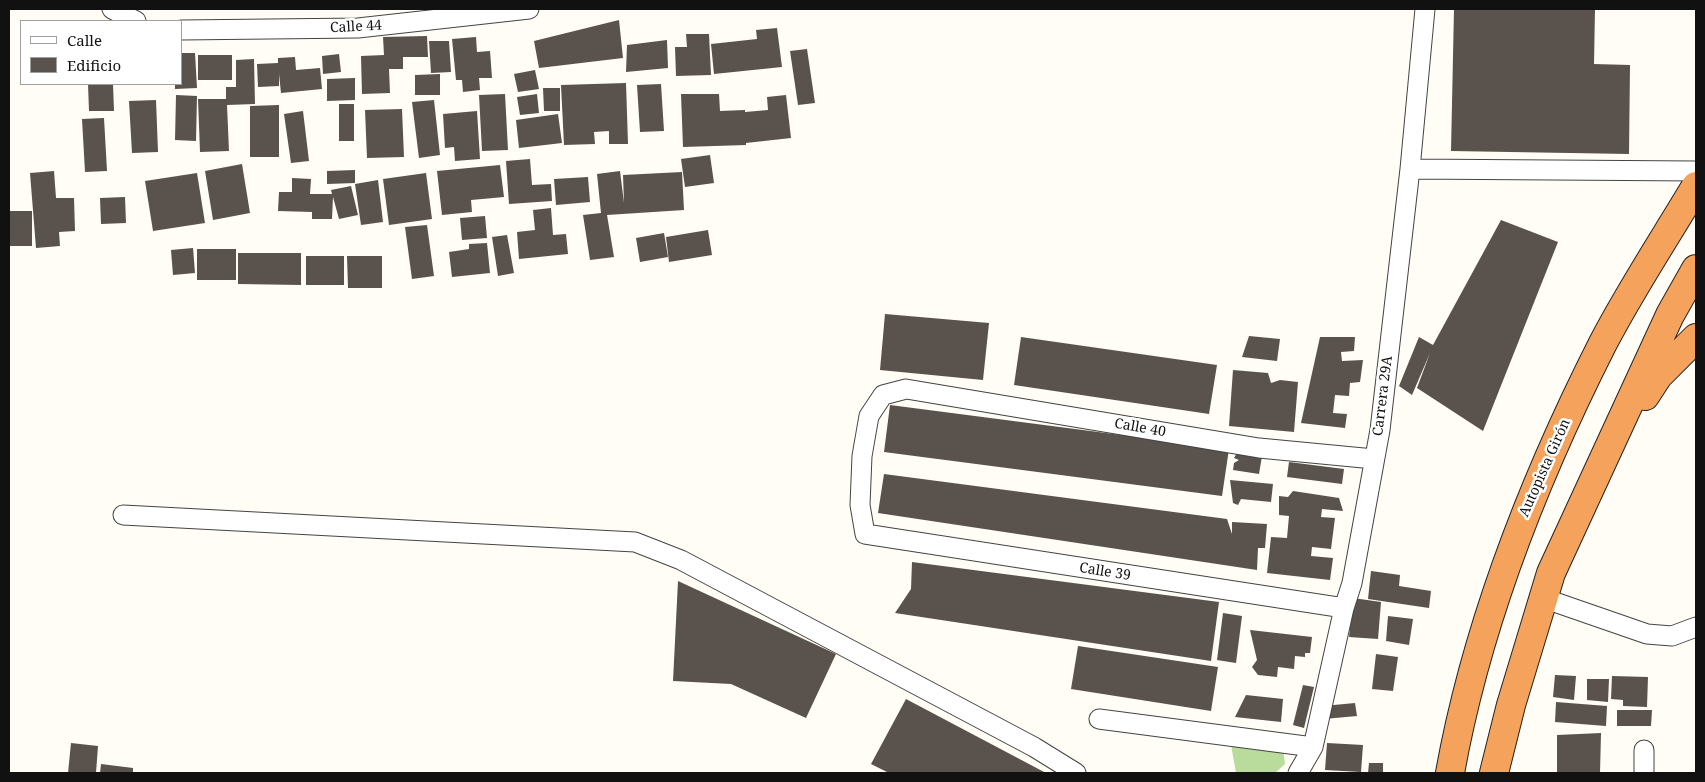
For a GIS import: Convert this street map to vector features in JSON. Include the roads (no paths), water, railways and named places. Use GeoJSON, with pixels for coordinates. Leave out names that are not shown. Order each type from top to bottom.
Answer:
{"type":"FeatureCollection","features":[{"type":"Feature","properties":{"kind":"highway","name":"Autopista Girón"},"geometry":{"type":"LineString","coordinates":[[1450,773],[1485,631],[1517,532],[1604,341],[1696,186]]}},
{"type":"Feature","properties":{"kind":"highway"},"geometry":{"type":"LineString","coordinates":[[1494,773],[1511,705],[1551,573],[1670,315],[1696,269]]}},
{"type":"Feature","properties":{"kind":"highway"},"geometry":{"type":"LineString","coordinates":[[1606,454],[1658,376],[1696,338]]}},
{"type":"Feature","properties":{"kind":"street"},"geometry":{"type":"LineString","coordinates":[[112,9],[134,20]]}},
{"type":"Feature","properties":{"kind":"street","name":"Calle 44"},"geometry":{"type":"LineString","coordinates":[[182,30],[358,28],[529,9]]}},
{"type":"Feature","properties":{"kind":"street","name":"Carrera 29A"},"geometry":{"type":"LineString","coordinates":[[1298,773],[1313,747],[1344,608],[1352,584],[1380,430],[1410,169],[1422,9]]}},
{"type":"Feature","properties":{"kind":"street"},"geometry":{"type":"LineString","coordinates":[[1410,169],[1696,171]]}},
{"type":"Feature","properties":{"kind":"street","name":"Calle 40"},"geometry":{"type":"LineString","coordinates":[[865,534],[860,505],[862,456],[869,416],[883,395],[906,388],[1259,448],[1374,459]]}},
{"type":"Feature","properties":{"kind":"street"},"geometry":{"type":"LineString","coordinates":[[123,515],[635,542],[690,565],[1034,747],[1076,773]]}},
{"type":"Feature","properties":{"kind":"street","name":"Calle 39"},"geometry":{"type":"LineString","coordinates":[[865,534],[1344,608]]}},
{"type":"Feature","properties":{"kind":"street"},"geometry":{"type":"LineString","coordinates":[[1543,598],[1647,634],[1672,636],[1696,627]]}},
{"type":"Feature","properties":{"kind":"street"},"geometry":{"type":"LineString","coordinates":[[1099,719],[1313,747]]}},
{"type":"Feature","properties":{"kind":"street"},"geometry":{"type":"LineString","coordinates":[[1644,750],[1644,773]]}}]}
